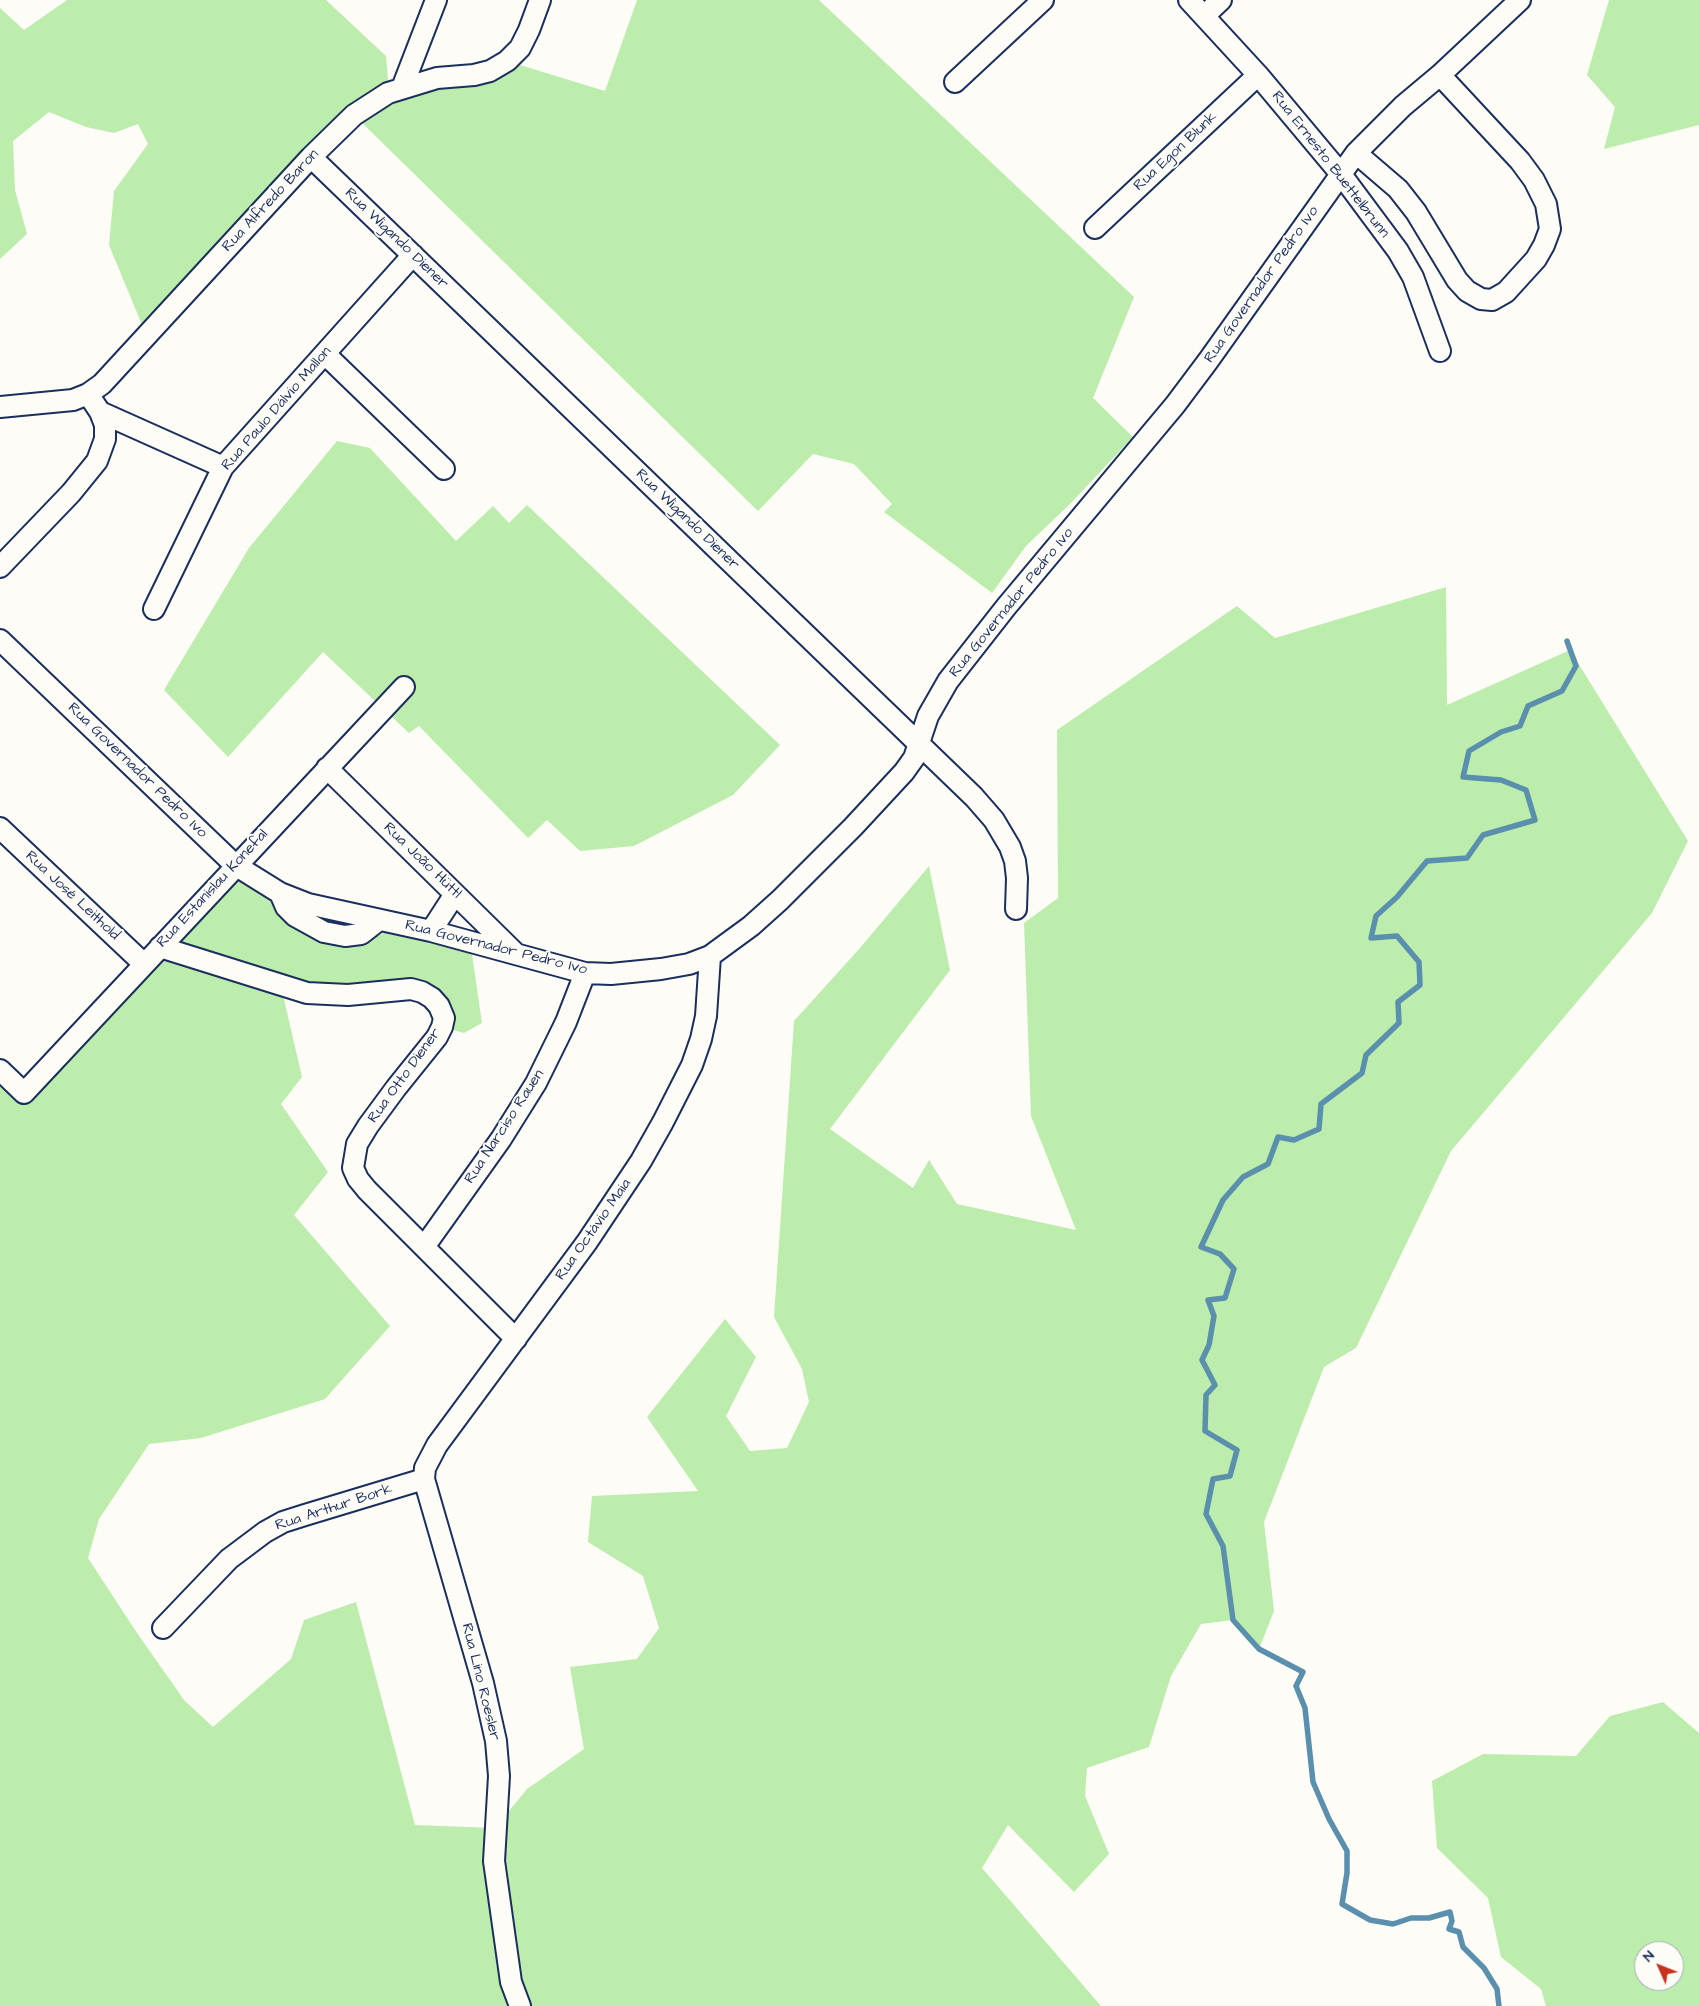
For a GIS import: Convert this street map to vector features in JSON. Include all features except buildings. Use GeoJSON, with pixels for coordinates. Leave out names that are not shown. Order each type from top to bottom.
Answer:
{"type":"FeatureCollection","features":[{"type":"Feature","properties":{"kind":"street"},"geometry":{"type":"LineString","coordinates":[[402,88],[436,0]]}},
{"type":"Feature","properties":{"kind":"street","name":"Rua Alfredo Baron"},"geometry":{"type":"LineString","coordinates":[[0,407],[73,400],[88,394],[102,384],[311,157],[354,115],[388,92],[437,78],[490,71],[507,60],[520,48],[530,30],[540,0]]}},
{"type":"Feature","properties":{"kind":"street"},"geometry":{"type":"LineString","coordinates":[[955,82],[1043,0]]}},
{"type":"Feature","properties":{"kind":"street","name":"Rua Ernesto Buettelbrunn"},"geometry":{"type":"LineString","coordinates":[[1189,0],[1258,75],[1340,174],[1398,251],[1412,277],[1440,351]]}},
{"type":"Feature","properties":{"kind":"street"},"geometry":{"type":"LineString","coordinates":[[1204,16],[1221,0]]}},
{"type":"Feature","properties":{"kind":"street","name":"Rua Governador Pedro Ivo"},"geometry":{"type":"LineString","coordinates":[[0,640],[235,865],[280,893],[308,904],[431,931],[585,973],[611,974],[660,969],[690,964],[710,956],[751,926],[853,828],[904,772],[914,758],[928,716],[937,698],[957,668],[1175,405],[1356,153],[1403,106],[1440,75],[1520,0]]}},
{"type":"Feature","properties":{"kind":"street","name":"Rua Egon Blunk"},"geometry":{"type":"LineString","coordinates":[[1095,228],[1258,75]]}},
{"type":"Feature","properties":{"kind":"street"},"geometry":{"type":"LineString","coordinates":[[1356,153],[1383,175],[1404,197],[1416,212],[1457,280],[1467,291],[1481,299],[1492,300],[1506,292],[1536,260],[1544,245],[1550,230],[1546,204],[1534,180],[1520,161],[1440,75]]}},
{"type":"Feature","properties":{"kind":"street","name":"Rua Wigando Diener"},"geometry":{"type":"LineString","coordinates":[[311,157],[974,797],[1002,832],[1014,861],[1017,878],[1016,908]]}},
{"type":"Feature","properties":{"kind":"street","name":"Rua Paulo Dálvio Mallon"},"geometry":{"type":"LineString","coordinates":[[154,608],[223,467],[413,255]]}},
{"type":"Feature","properties":{"kind":"street"},"geometry":{"type":"LineString","coordinates":[[325,354],[444,469]]}},
{"type":"Feature","properties":{"kind":"street"},"geometry":{"type":"LineString","coordinates":[[0,567],[71,493],[96,461],[105,439],[105,426],[100,412],[88,394]]}},
{"type":"Feature","properties":{"kind":"street"},"geometry":{"type":"LineString","coordinates":[[100,412],[223,467]]}},
{"type":"Feature","properties":{"kind":"street","name":"Rua Estanislau Konefal"},"geometry":{"type":"LineString","coordinates":[[0,1070],[24,1093],[235,865],[404,687]]}},
{"type":"Feature","properties":{"kind":"street","name":"Rua João Hüttl"},"geometry":{"type":"LineString","coordinates":[[327,768],[516,954]]}},
{"type":"Feature","properties":{"kind":"street","name":"Rua José Leithold"},"geometry":{"type":"LineString","coordinates":[[0,828],[144,964]]}},
{"type":"Feature","properties":{"kind":"street"},"geometry":{"type":"LineString","coordinates":[[431,931],[456,894]]}},
{"type":"Feature","properties":{"kind":"street","name":"Rua Otto Diener"},"geometry":{"type":"LineString","coordinates":[[160,947],[307,992],[348,995],[411,989],[422,992],[440,1006],[444,1018],[437,1037],[368,1126],[358,1144],[352,1168],[358,1179],[368,1190],[516,1339]]}},
{"type":"Feature","properties":{"kind":"street","name":"Rua Octávio Maia"},"geometry":{"type":"LineString","coordinates":[[424,1479],[425,1468],[437,1445],[612,1206],[641,1161],[679,1092],[692,1065],[701,1039],[706,1016],[710,956]]}},
{"type":"Feature","properties":{"kind":"street","name":"Rua Narciso Rauen"},"geometry":{"type":"LineString","coordinates":[[424,1247],[501,1139],[536,1083],[566,1022],[585,973]]}},
{"type":"Feature","properties":{"kind":"street","name":"Rua Arthur Bork"},"geometry":{"type":"LineString","coordinates":[[163,1628],[230,1559],[266,1532],[283,1522],[424,1479]]}},
{"type":"Feature","properties":{"kind":"street","name":"Rua Lino Roesler"},"geometry":{"type":"LineString","coordinates":[[424,1479],[483,1683],[496,1741],[499,1776],[494,1860],[511,1982],[520,2006]]}},
{"type":"Feature","properties":{"kind":"green space"},"geometry":{"type":"Polygon","coordinates":[[[67,0],[326,0],[386,56],[389,92],[507,61],[605,91],[637,0],[819,0],[1134,297],[1093,398],[1133,437],[1071,503],[1026,546],[992,593],[884,512],[892,504],[854,464],[813,454],[758,511],[354,115],[147,337],[109,245],[114,191],[148,144],[138,124],[114,133],[86,127],[49,112],[13,141],[15,190],[27,234],[0,259],[0,8],[24,30],[67,0]]]}},
{"type":"Feature","properties":{"kind":"green space"},"geometry":{"type":"Polygon","coordinates":[[[1609,0],[1699,0],[1699,125],[1604,149],[1615,107],[1587,75],[1609,0]]]}},
{"type":"Feature","properties":{"kind":"green space"},"geometry":{"type":"Polygon","coordinates":[[[337,441],[370,448],[456,541],[493,506],[509,523],[527,505],[780,745],[733,795],[634,846],[580,851],[547,820],[528,838],[419,726],[409,733],[323,652],[228,757],[164,690],[249,548],[337,441]]]}},
{"type":"Feature","properties":{"kind":"green space"},"geometry":{"type":"Polygon","coordinates":[[[1446,587],[1447,705],[1570,650],[1688,841],[1652,913],[1451,1151],[1356,1348],[1324,1367],[1264,1522],[1274,1611],[1259,1649],[1233,1620],[1201,1624],[1171,1676],[1149,1747],[1087,1768],[1085,1796],[1109,1854],[1074,1892],[1008,1825],[982,1868],[1101,2006],[0,2006],[0,1070],[24,1093],[235,865],[348,943],[380,935],[399,924],[470,941],[482,1023],[464,1033],[442,1027],[432,998],[281,986],[302,1077],[281,1104],[328,1172],[294,1215],[390,1326],[325,1399],[201,1438],[149,1444],[99,1519],[88,1558],[184,1700],[213,1727],[291,1659],[304,1620],[356,1602],[415,1825],[495,1828],[527,1789],[584,1749],[570,1667],[637,1659],[659,1628],[643,1576],[588,1542],[592,1496],[698,1491],[647,1417],[725,1319],[756,1357],[726,1416],[750,1451],[787,1448],[809,1402],[802,1369],[774,1317],[794,1021],[860,948],[929,866],[950,970],[830,1129],[913,1188],[929,1160],[957,1204],[1076,1230],[1031,1116],[1024,923],[1058,898],[1057,730],[1237,606],[1275,638],[1446,587]]]}},
{"type":"Feature","properties":{"kind":"green space"},"geometry":{"type":"Polygon","coordinates":[[[1663,1702],[1699,1733],[1699,2006],[1546,2006],[1541,1989],[1501,1957],[1488,1898],[1437,1848],[1432,1781],[1483,1754],[1576,1756],[1610,1716],[1663,1702]]]}},
{"type":"Feature","properties":{"kind":"waterway"},"geometry":{"type":"LineString","coordinates":[[1499,2006],[1497,1989],[1484,1968],[1463,1947],[1459,1932],[1449,1929],[1452,1921],[1450,1912],[1429,1918],[1411,1918],[1393,1924],[1370,1920],[1342,1904],[1347,1873],[1347,1851],[1329,1819],[1313,1782],[1305,1708],[1296,1686],[1303,1672],[1259,1649],[1233,1620],[1223,1546],[1206,1514],[1213,1479],[1230,1476],[1237,1450],[1205,1431],[1206,1395],[1215,1385],[1202,1360],[1209,1345],[1214,1316],[1208,1300],[1225,1298],[1234,1269],[1220,1254],[1201,1247],[1223,1200],[1243,1177],[1268,1164],[1278,1137],[1294,1140],[1319,1129],[1321,1104],[1362,1073],[1366,1055],[1399,1023],[1398,1002],[1420,985],[1419,962],[1397,936],[1371,938],[1376,916],[1397,897],[1427,861],[1467,858],[1483,835],[1535,820],[1526,790],[1501,780],[1463,777],[1469,751],[1501,732],[1520,726],[1528,706],[1562,691],[1576,666],[1567,641]]}}]}
